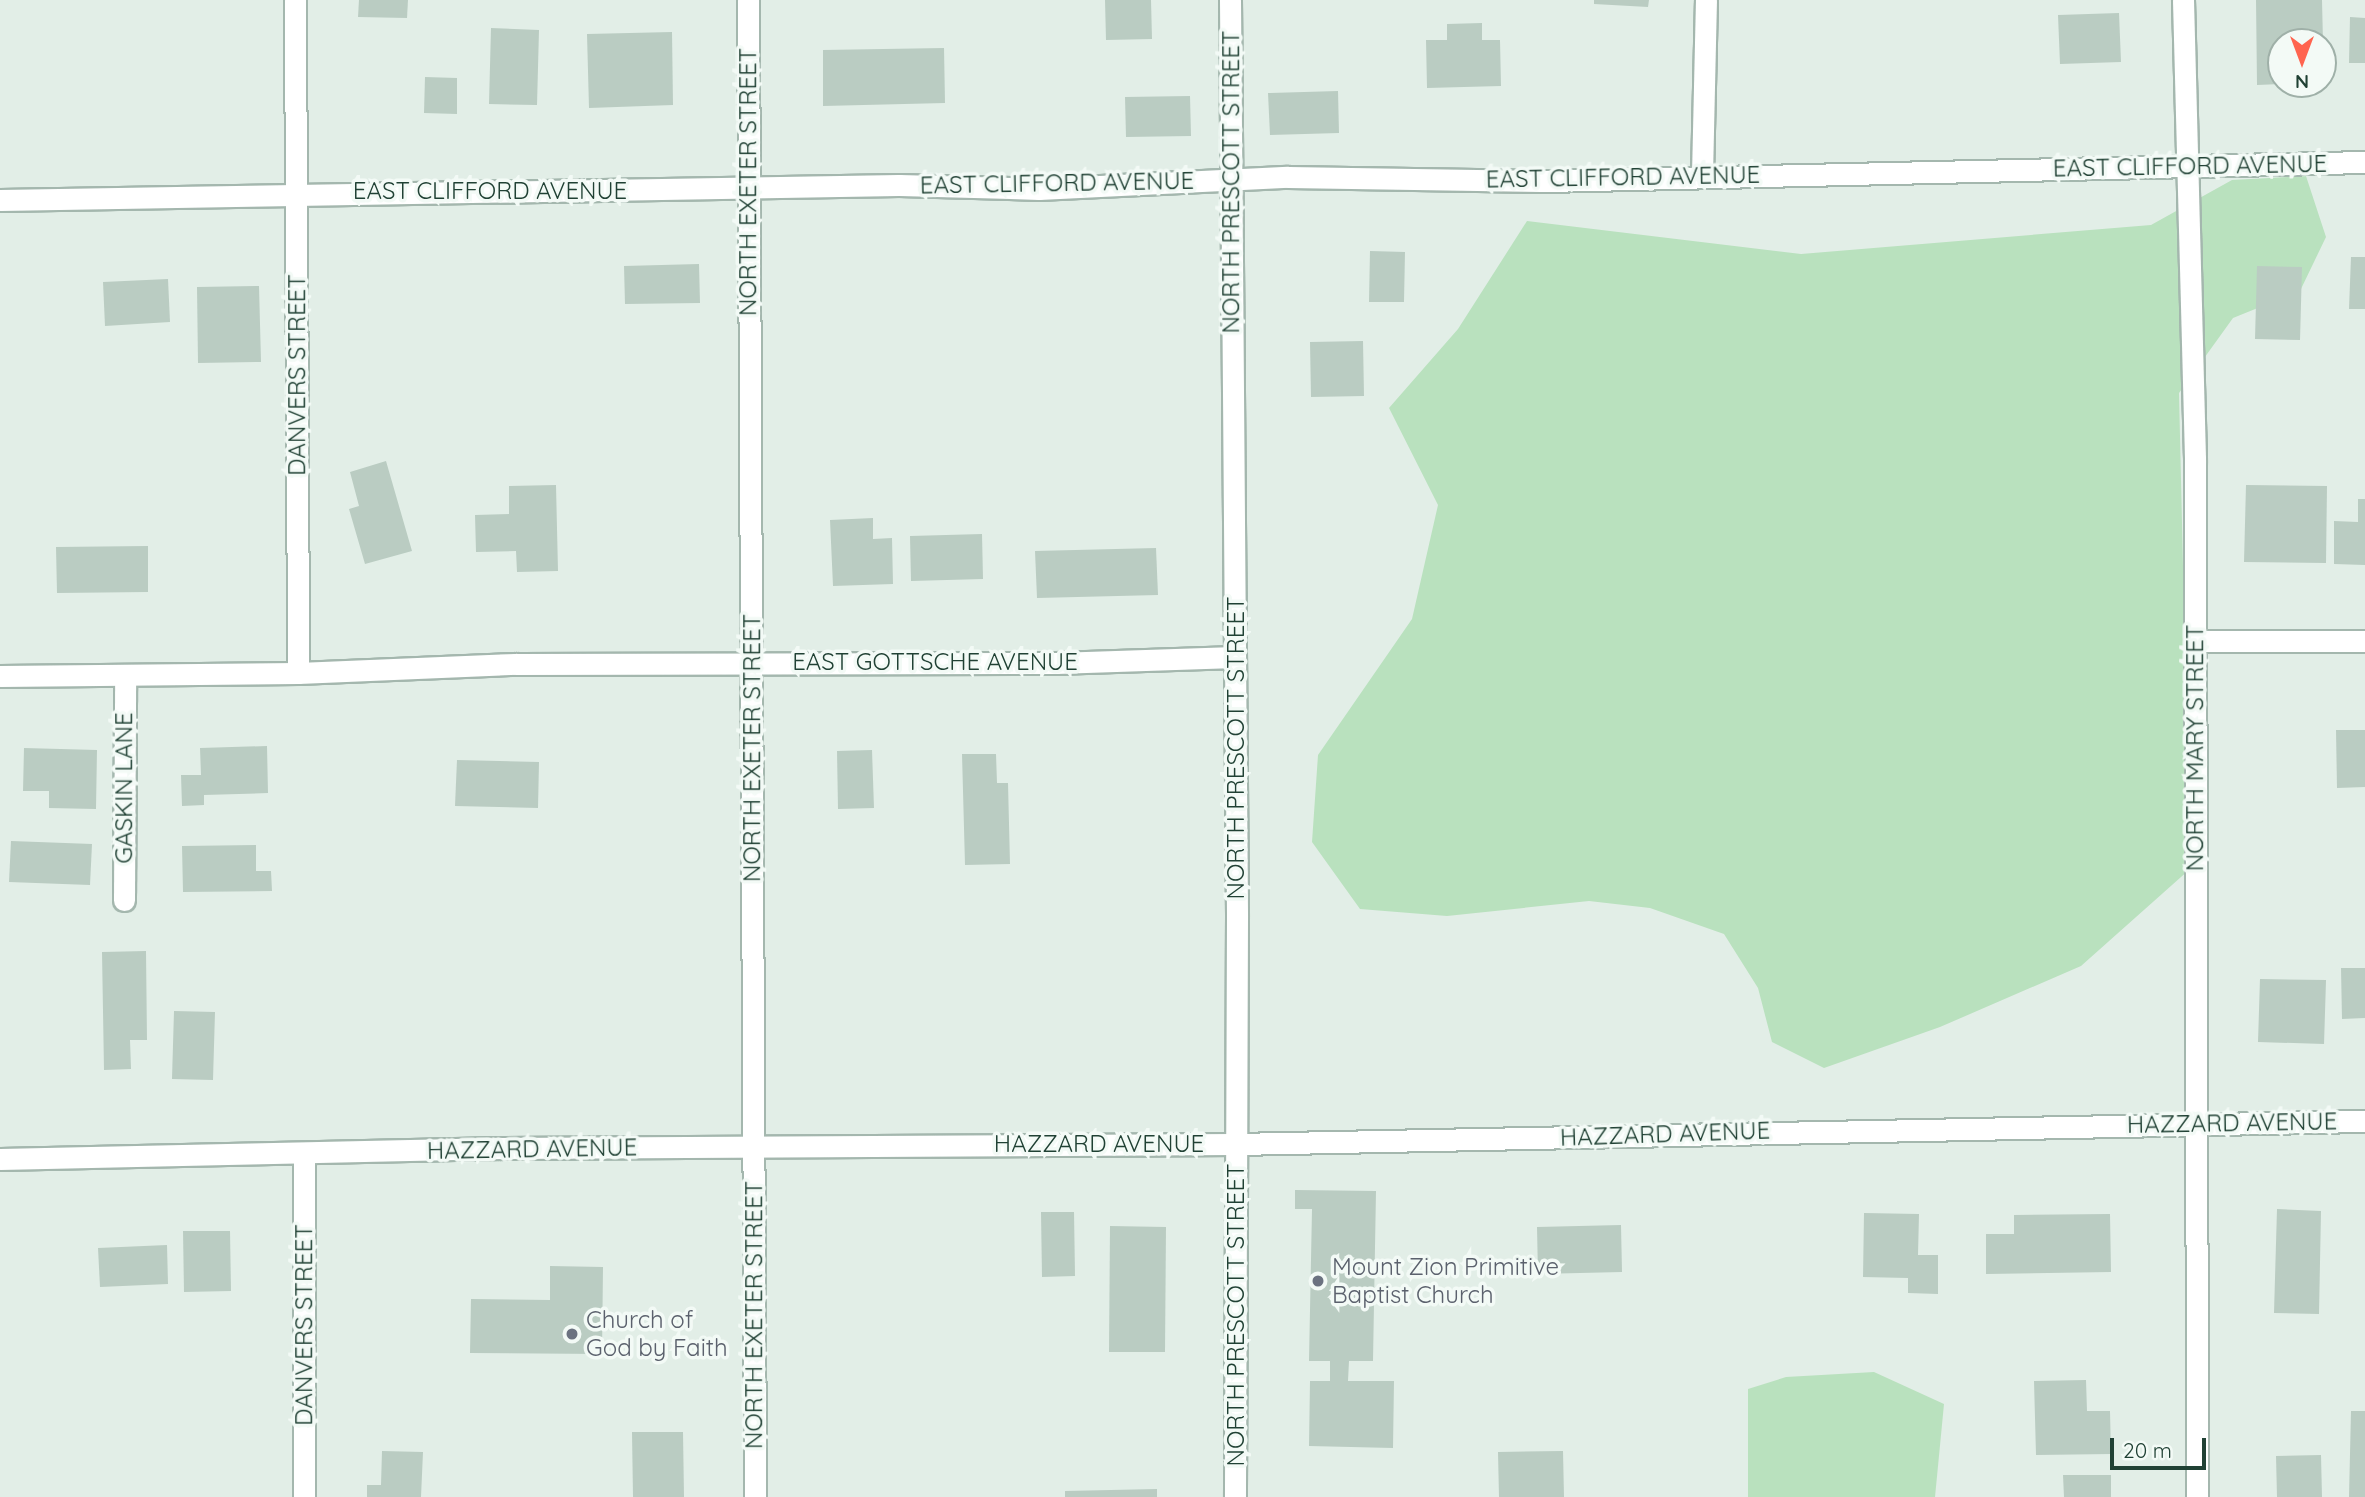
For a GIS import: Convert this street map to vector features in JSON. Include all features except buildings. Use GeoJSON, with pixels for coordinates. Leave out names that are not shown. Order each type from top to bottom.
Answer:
{"type":"FeatureCollection","features":[{"type":"Feature","properties":{"kind":"street","name":"DANVERS STREET"},"geometry":{"type":"LineString","coordinates":[[295,0],[298,673]]}},
{"type":"Feature","properties":{"kind":"street","name":"NORTH EXETER STREET"},"geometry":{"type":"LineString","coordinates":[[748,0],[755,1497]]}},
{"type":"Feature","properties":{"kind":"street","name":"NORTH PRESCOTT STREET"},"geometry":{"type":"LineString","coordinates":[[1230,0],[1235,657],[1235,1497]]}},
{"type":"Feature","properties":{"kind":"street"},"geometry":{"type":"LineString","coordinates":[[1702,175],[1706,0]]}},
{"type":"Feature","properties":{"kind":"street","name":"NORTH MARY STREET"},"geometry":{"type":"LineString","coordinates":[[2183,0],[2196,640],[2197,1497]]}},
{"type":"Feature","properties":{"kind":"street","name":"EAST CLIFFORD AVENUE"},"geometry":{"type":"LineString","coordinates":[[0,200],[296,193],[748,190],[898,185],[1039,188],[1231,181],[1546,181],[1702,175],[2365,162]]}},
{"type":"Feature","properties":{"kind":"street"},"geometry":{"type":"LineString","coordinates":[[2196,640],[2365,641]]}},
{"type":"Feature","properties":{"kind":"street","name":"EAST GOTTSCHE AVENUE"},"geometry":{"type":"LineString","coordinates":[[298,673],[516,664],[1056,663],[1235,657]]}},
{"type":"Feature","properties":{"kind":"street"},"geometry":{"type":"LineString","coordinates":[[0,676],[125,677],[298,673]]}},
{"type":"Feature","properties":{"kind":"street","name":"GASKIN LANE"},"geometry":{"type":"LineString","coordinates":[[124,900],[125,677]]}},
{"type":"Feature","properties":{"kind":"street","name":"HAZZARD AVENUE"},"geometry":{"type":"LineString","coordinates":[[0,1158],[753,1146],[1236,1144],[2365,1121]]}},
{"type":"Feature","properties":{"kind":"street","name":"DANVERS STREET"},"geometry":{"type":"LineString","coordinates":[[303,1497],[304,1153]]}},
{"type":"Feature","properties":{"kind":"green space"},"geometry":{"type":"Polygon","coordinates":[[[2306,176],[2326,237],[2300,291],[2233,318],[2179,393],[2190,869],[2081,966],[1940,1027],[1824,1068],[1772,1042],[1758,988],[1724,934],[1650,908],[1589,901],[1447,916],[1360,909],[1312,842],[1318,755],[1412,619],[1438,505],[1389,408],[1458,329],[1527,221],[1801,254],[2151,225],[2232,180],[2306,176]]]}},
{"type":"Feature","properties":{"kind":"green space"},"geometry":{"type":"Polygon","coordinates":[[[1874,1372],[1944,1404],[1935,1497],[1748,1497],[1748,1389],[1786,1377],[1874,1372]]]}},
{"type":"Feature","properties":{"kind":"place","name":"Mount Zion Primitive Baptist Church"},"geometry":{"type":"Point","coordinates":[1318,1281]}},
{"type":"Feature","properties":{"kind":"place","name":"Church of God by Faith"},"geometry":{"type":"Point","coordinates":[572,1334]}}]}
